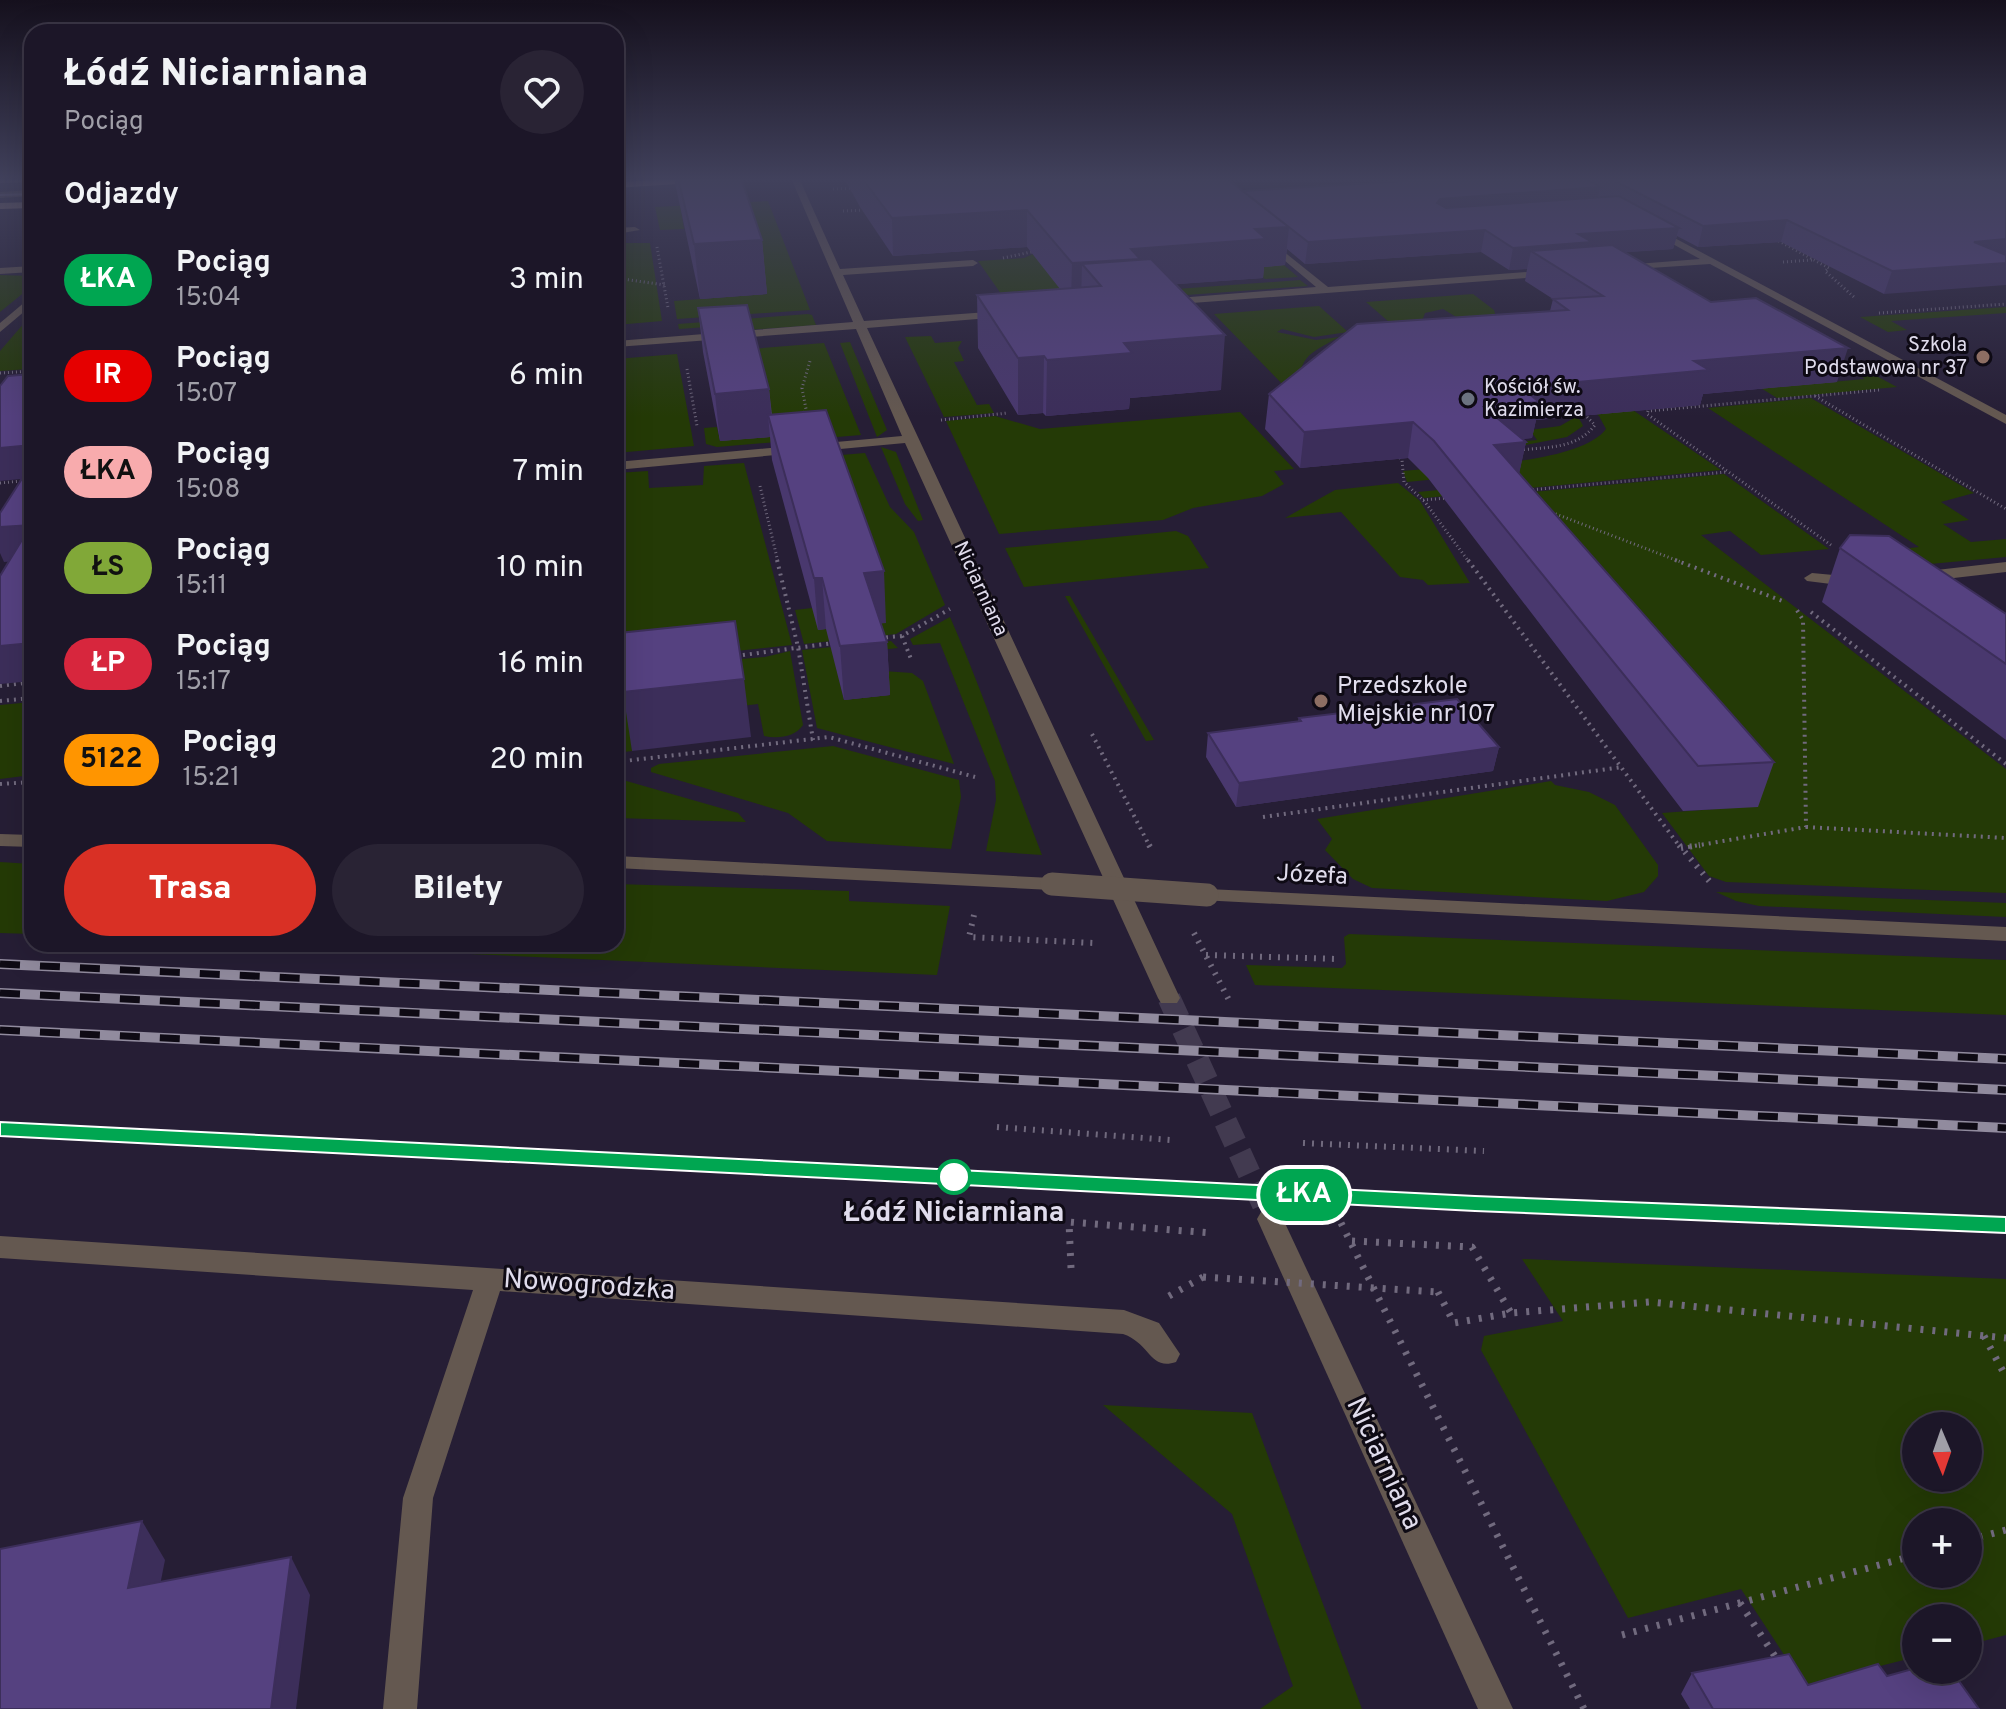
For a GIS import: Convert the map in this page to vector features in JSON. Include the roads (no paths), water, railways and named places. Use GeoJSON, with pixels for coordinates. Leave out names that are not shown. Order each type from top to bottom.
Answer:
{"type":"FeatureCollection","features":[{"type":"Feature","properties":{"kind":"street","name":"Niciarniana"},"geometry":{"type":"LineString","coordinates":[[829,258],[1169,998]]}},
{"type":"Feature","properties":{"kind":"street"},"geometry":{"type":"LineString","coordinates":[[1287,258],[1326,290]]}},
{"type":"Feature","properties":{"kind":"street"},"geometry":{"type":"LineString","coordinates":[[1706,258],[2006,420]]}},
{"type":"Feature","properties":{"kind":"street"},"geometry":{"type":"LineString","coordinates":[[1608,269],[1712,261]]}},
{"type":"Feature","properties":{"kind":"street"},"geometry":{"type":"LineString","coordinates":[[835,272],[973,263]]}},
{"type":"Feature","properties":{"kind":"street"},"geometry":{"type":"LineString","coordinates":[[0,271],[24,270]]}},
{"type":"Feature","properties":{"kind":"street"},"geometry":{"type":"LineString","coordinates":[[1150,303],[1560,273]]}},
{"type":"Feature","properties":{"kind":"street"},"geometry":{"type":"LineString","coordinates":[[0,329],[24,306]]}},
{"type":"Feature","properties":{"kind":"street"},"geometry":{"type":"LineString","coordinates":[[624,343],[1013,313]]}},
{"type":"Feature","properties":{"kind":"street"},"geometry":{"type":"LineString","coordinates":[[624,465],[910,439]]}},
{"type":"Feature","properties":{"kind":"street"},"geometry":{"type":"LineString","coordinates":[[1897,579],[2006,567]]}},
{"type":"Feature","properties":{"kind":"street"},"geometry":{"type":"LineString","coordinates":[[1812,578],[1875,582]]}},
{"type":"Feature","properties":{"kind":"street"},"geometry":{"type":"LineString","coordinates":[[0,840],[24,841]]}},
{"type":"Feature","properties":{"kind":"street","name":"Józefa"},"geometry":{"type":"LineString","coordinates":[[624,862],[2006,934]]}},
{"type":"Feature","properties":{"kind":"street","name":"Niciarniana"},"geometry":{"type":"LineString","coordinates":[[1270,1219],[1496,1709]]}},
{"type":"Feature","properties":{"kind":"street","name":"Nowogrodzka"},"geometry":{"type":"LineString","coordinates":[[0,1247],[1124,1322],[1149,1331],[1166,1354]]}},
{"type":"Feature","properties":{"kind":"street"},"geometry":{"type":"LineString","coordinates":[[400,1709],[418,1498],[490,1280]]}},
{"type":"Feature","properties":{"kind":"tunnel"},"geometry":{"type":"LineString","coordinates":[[1169,998],[1270,1219]]}},
{"type":"Feature","properties":{"kind":"railway"},"geometry":{"type":"LineString","coordinates":[[0,964],[2006,1059]]}},
{"type":"Feature","properties":{"kind":"railway"},"geometry":{"type":"LineString","coordinates":[[0,993],[2006,1090]]}},
{"type":"Feature","properties":{"kind":"railway"},"geometry":{"type":"LineString","coordinates":[[0,1030],[2006,1128]]}},
{"type":"Feature","properties":{"kind":"railway"},"geometry":{"type":"LineString","coordinates":[[0,1129],[1475,1203],[1862,1219]]}},
{"type":"Feature","properties":{"kind":"railway"},"geometry":{"type":"LineString","coordinates":[[1845,1218],[1862,1219]]}},
{"type":"Feature","properties":{"kind":"railway"},"geometry":{"type":"LineString","coordinates":[[1862,1219],[1893,1220]]}},
{"type":"Feature","properties":{"kind":"railway"},"geometry":{"type":"LineString","coordinates":[[1862,1219],[2006,1225]]}},
{"type":"Feature","properties":{"kind":"train","name":"ŁKA"},"geometry":{"type":"LineString","coordinates":[[0,1129],[1475,1203],[2006,1225]]}},
{"type":"Feature","properties":{"kind":"place","name":"Szkola Podstawowa nr 37"},"geometry":{"type":"Point","coordinates":[1983,357]}},
{"type":"Feature","properties":{"kind":"place","name":"Kościół św. Kazimierza"},"geometry":{"type":"Point","coordinates":[1468,399]}},
{"type":"Feature","properties":{"kind":"place","name":"Przedszkole Miejskie nr 107"},"geometry":{"type":"Point","coordinates":[1321,701]}},
{"type":"Feature","properties":{"kind":"place","name":"Łódź Niciarniana"},"geometry":{"type":"Point","coordinates":[954,1177]}}]}
